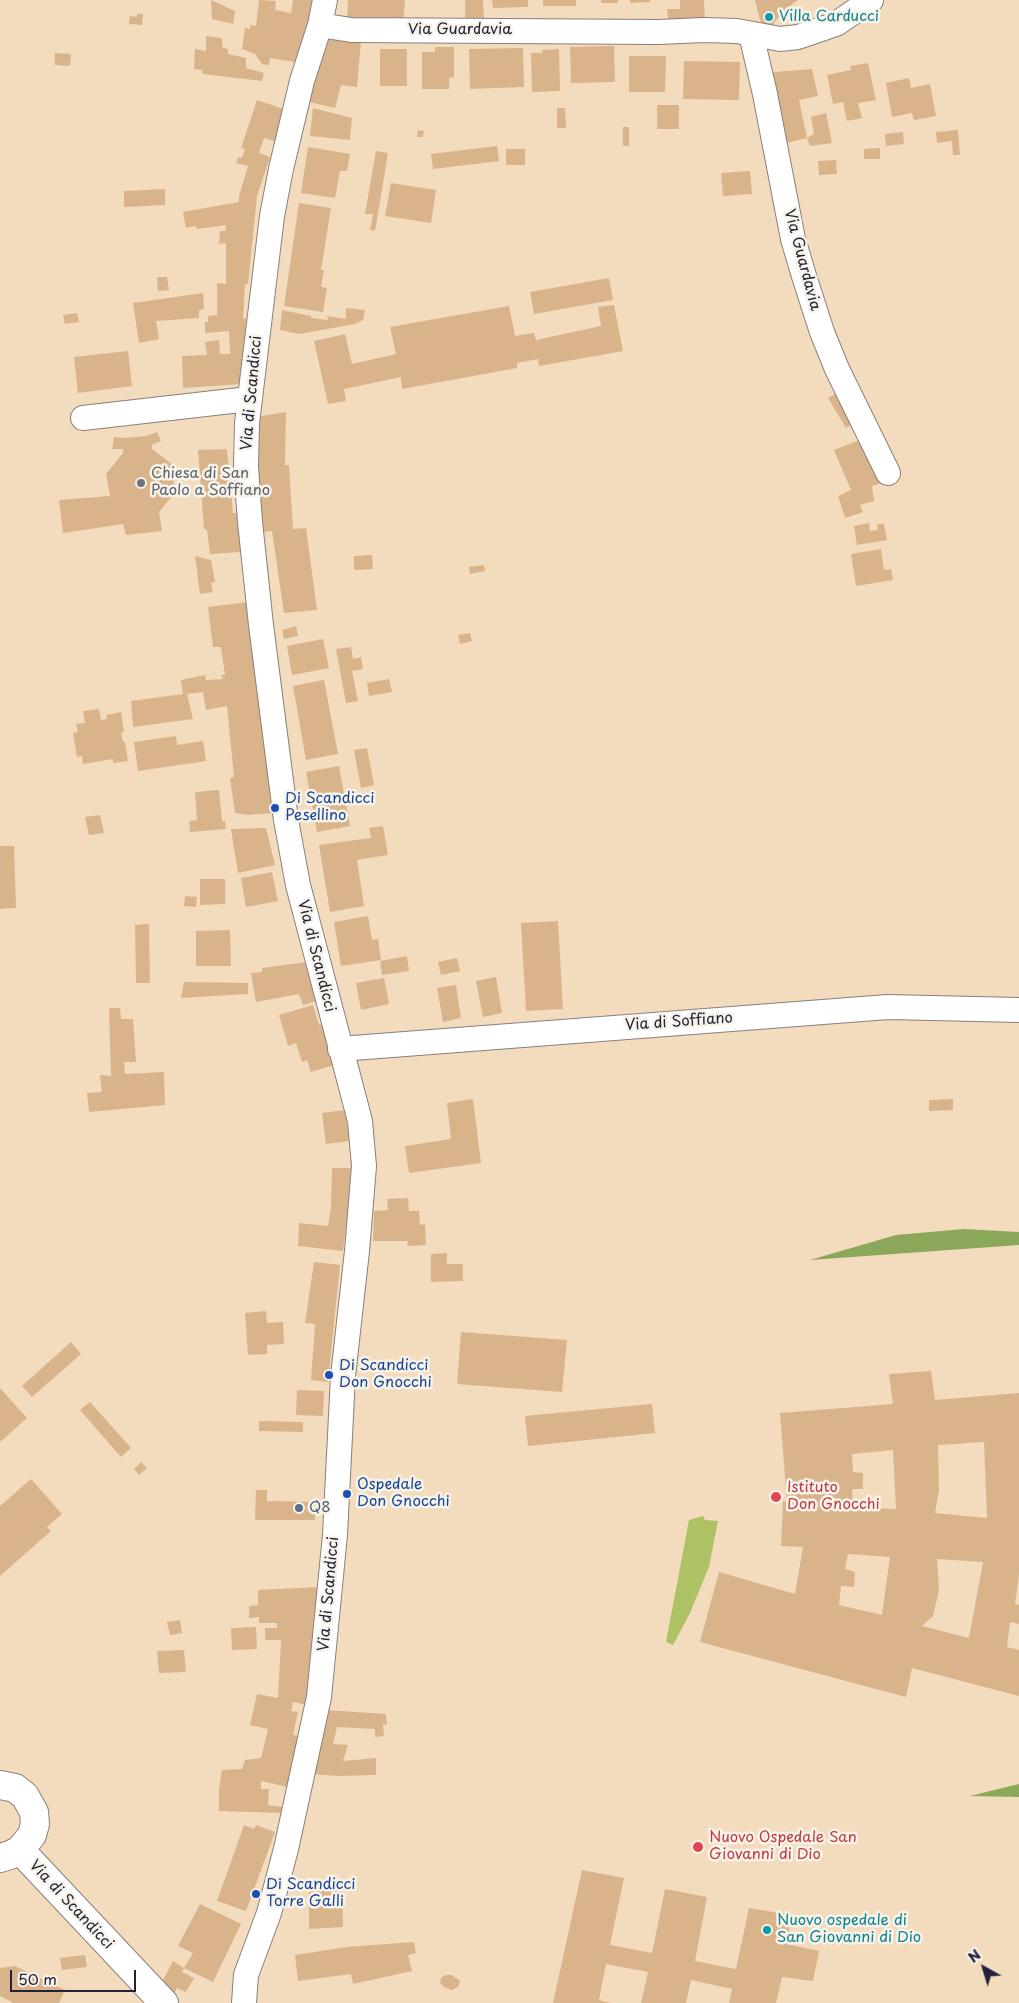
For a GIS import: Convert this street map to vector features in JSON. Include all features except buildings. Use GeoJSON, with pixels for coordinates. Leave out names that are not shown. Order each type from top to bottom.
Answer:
{"type":"FeatureCollection","features":[{"type":"Feature","properties":{"kind":"main road"},"geometry":{"type":"LineString","coordinates":[[0,1785],[10,1786],[20,1792],[29,1801],[34,1812],[35,1824],[32,1835],[10,1854]]}},
{"type":"Feature","properties":{"kind":"main road","name":"Via di Scandicci"},"geometry":{"type":"LineString","coordinates":[[10,1854],[164,2003]]}},
{"type":"Feature","properties":{"kind":"street","name":"Via di Scandicci"},"geometry":{"type":"LineString","coordinates":[[244,2003],[246,1975],[269,1913],[286,1849],[320,1697],[335,1535],[342,1384],[357,1251],[364,1166],[361,1128],[298,885],[286,820],[269,697],[246,467],[246,423],[268,249],[281,169],[302,81],[320,25],[325,0]]}},
{"type":"Feature","properties":{"kind":"street","name":"Via Guardavia"},"geometry":{"type":"LineString","coordinates":[[320,25],[351,30],[658,32],[704,30],[751,34],[780,39],[798,37],[836,24],[871,0]]}},
{"type":"Feature","properties":{"kind":"street","name":"Via Guardavia"},"geometry":{"type":"LineString","coordinates":[[751,34],[765,94],[793,240],[804,276],[822,332],[837,369],[888,473]]}},
{"type":"Feature","properties":{"kind":"street"},"geometry":{"type":"LineString","coordinates":[[84,418],[249,399]]}},
{"type":"Feature","properties":{"kind":"street","name":"Via di Soffiano"},"geometry":{"type":"LineString","coordinates":[[340,1049],[888,1007],[1019,1010]]}},
{"type":"Feature","properties":{"kind":"street","name":"Via di Scandicci"},"geometry":{"type":"LineString","coordinates":[[259,2003],[269,1913]]}},
{"type":"Feature","properties":{"kind":"green space"},"geometry":{"type":"Polygon","coordinates":[[[964,1229],[1019,1232],[1019,1245],[810,1260],[896,1235],[964,1229]]]}},
{"type":"Feature","properties":{"kind":"green space"},"geometry":{"type":"Polygon","coordinates":[[[703,1516],[705,1520],[718,1521],[709,1567],[690,1613],[673,1645],[666,1642],[689,1520],[703,1516]]]}},
{"type":"Feature","properties":{"kind":"green space"},"geometry":{"type":"Polygon","coordinates":[[[1019,1784],[1019,1797],[970,1796],[1019,1784]]]}},
{"type":"Feature","properties":{"kind":"place","name":"Villa Carducci"},"geometry":{"type":"Point","coordinates":[769,17]}},
{"type":"Feature","properties":{"kind":"place","name":"Chiesa di San Paolo a Soffiano"},"geometry":{"type":"Point","coordinates":[141,483]}},
{"type":"Feature","properties":{"kind":"place","name":"Di Scandicci Pesellino"},"geometry":{"type":"Point","coordinates":[275,808]}},
{"type":"Feature","properties":{"kind":"place","name":"Di Scandicci Don Gnocchi"},"geometry":{"type":"Point","coordinates":[329,1375]}},
{"type":"Feature","properties":{"kind":"place","name":"Ospedale Don Gnocchi"},"geometry":{"type":"Point","coordinates":[347,1494]}},
{"type":"Feature","properties":{"kind":"place","name":"Istituto Don Gnocchi"},"geometry":{"type":"Point","coordinates":[776,1497]}},
{"type":"Feature","properties":{"kind":"place","name":"Q8"},"geometry":{"type":"Point","coordinates":[299,1508]}},
{"type":"Feature","properties":{"kind":"place","name":"Nuovo Ospedale San Giovanni di Dio"},"geometry":{"type":"Point","coordinates":[698,1847]}},
{"type":"Feature","properties":{"kind":"place","name":"Di Scandicci Torre Galli"},"geometry":{"type":"Point","coordinates":[256,1894]}},
{"type":"Feature","properties":{"kind":"place","name":"Nuovo ospedale di San Giovanni di Dio"},"geometry":{"type":"Point","coordinates":[767,1930]}}]}
